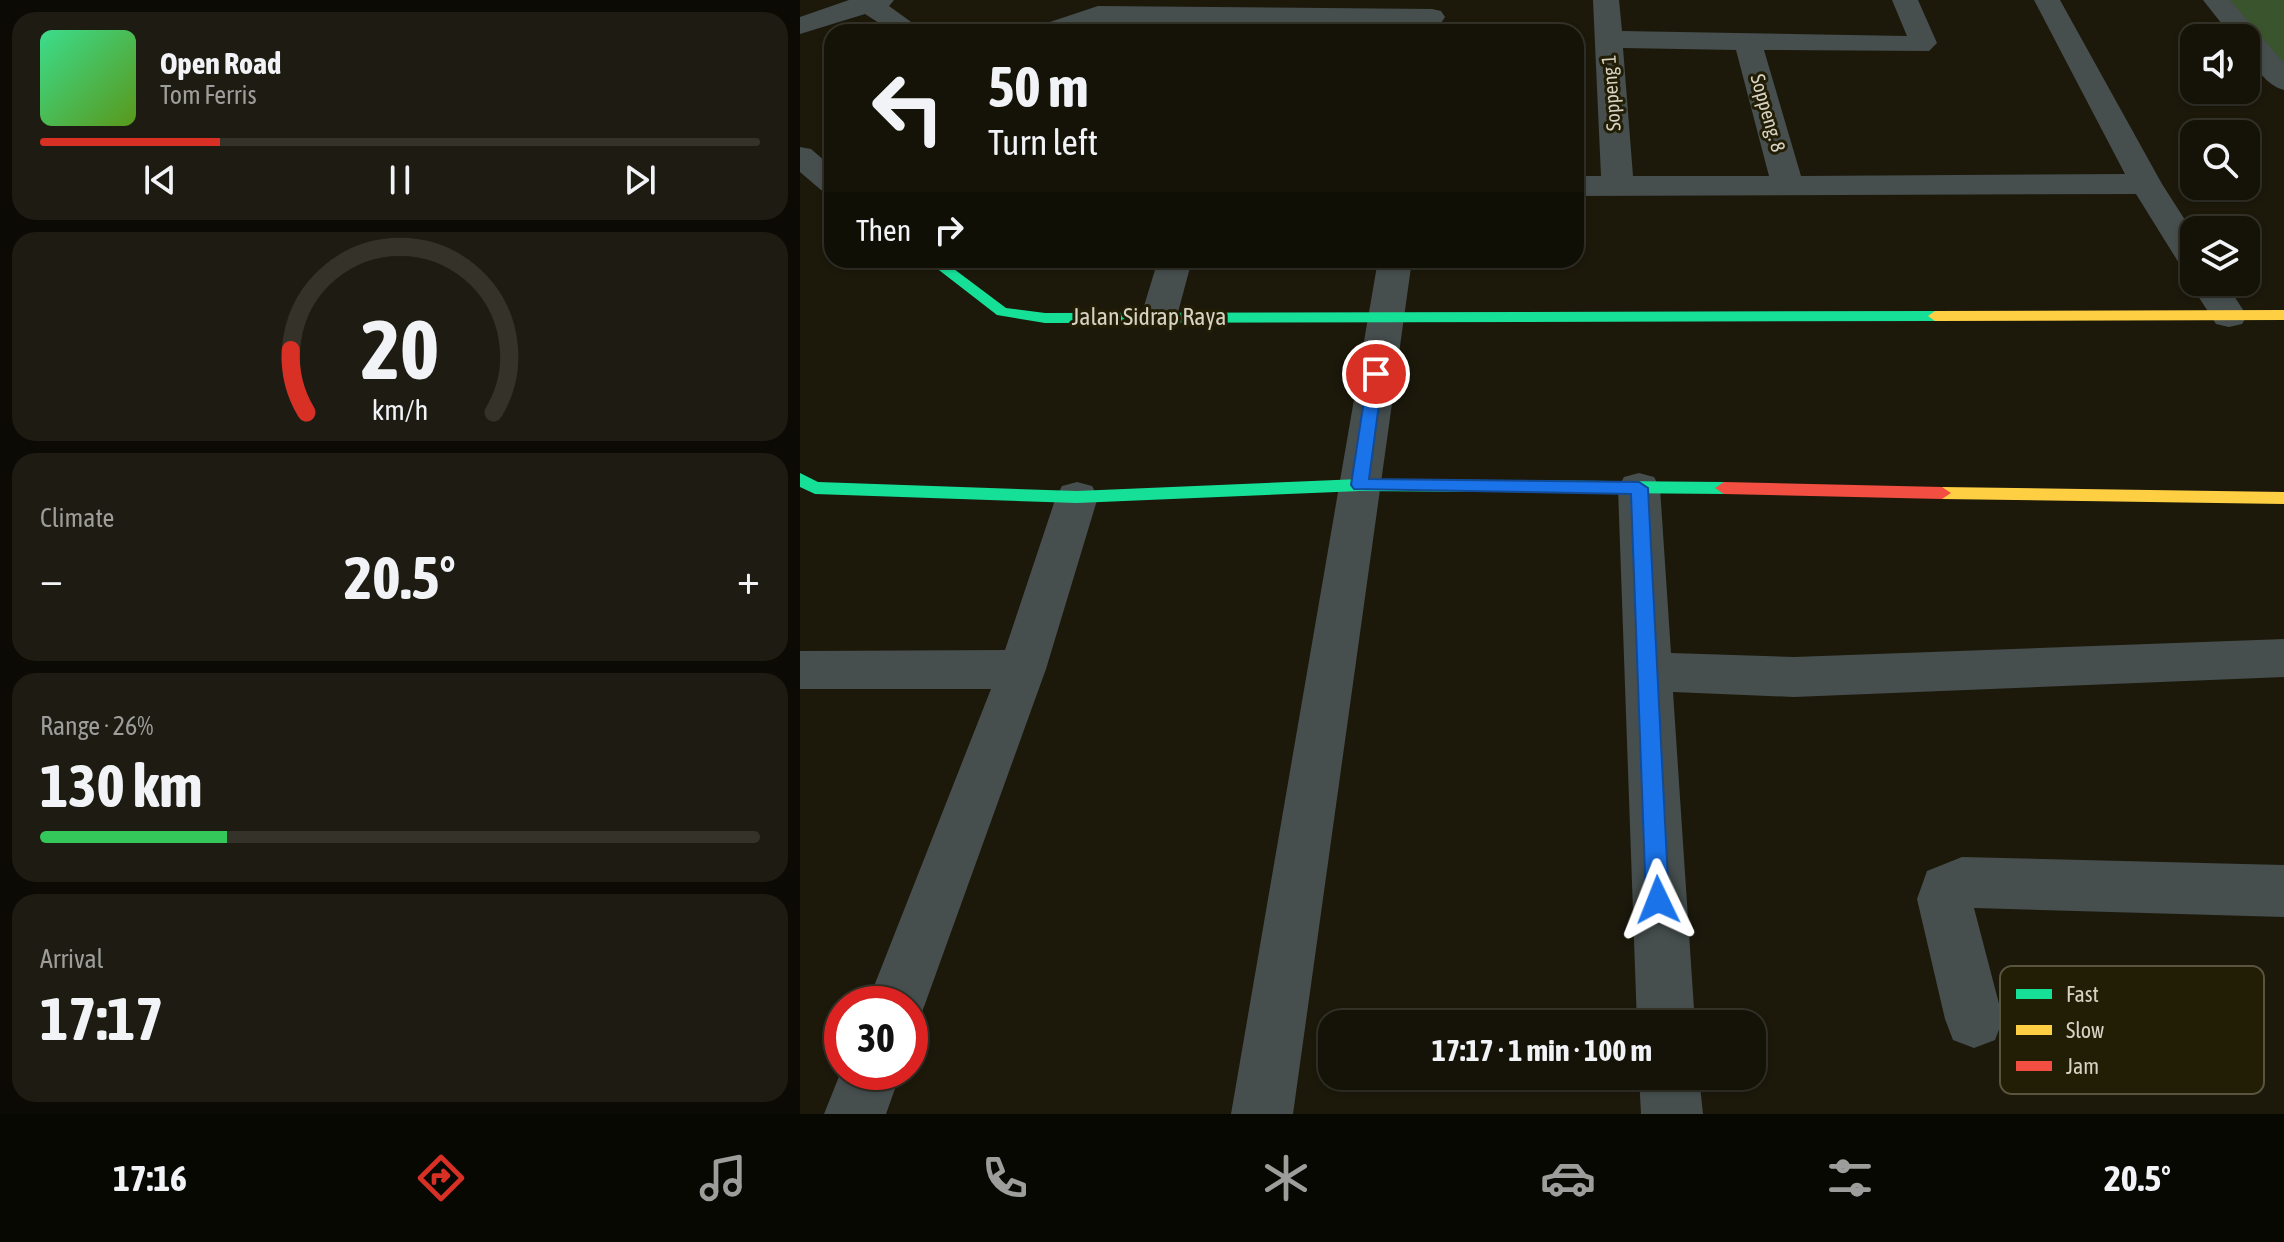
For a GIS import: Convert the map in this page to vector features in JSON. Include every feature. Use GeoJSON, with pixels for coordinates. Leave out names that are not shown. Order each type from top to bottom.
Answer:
{"type":"FeatureCollection","features":[{"type":"Feature","properties":{"kind":"street"},"geometry":{"type":"LineString","coordinates":[[1070,24],[1142,0]]}},
{"type":"Feature","properties":{"kind":"street","name":"Soppeng 1"},"geometry":{"type":"LineString","coordinates":[[1606,0],[1618,186]]}},
{"type":"Feature","properties":{"kind":"street"},"geometry":{"type":"LineString","coordinates":[[1607,39],[1919,45],[1923,43],[1905,0]]}},
{"type":"Feature","properties":{"kind":"street"},"geometry":{"type":"LineString","coordinates":[[2047,0],[2146,184],[2180,239]]}},
{"type":"Feature","properties":{"kind":"street"},"geometry":{"type":"LineString","coordinates":[[2216,0],[2284,81]]}},
{"type":"Feature","properties":{"kind":"street"},"geometry":{"type":"LineString","coordinates":[[800,26],[871,1],[901,24]]}},
{"type":"Feature","properties":{"kind":"street"},"geometry":{"type":"LineString","coordinates":[[1098,14],[1431,16]]}},
{"type":"Feature","properties":{"kind":"street","name":"Soppeng. 8"},"geometry":{"type":"LineString","coordinates":[[1747,40],[1788,186]]}},
{"type":"Feature","properties":{"kind":"street"},"geometry":{"type":"LineString","coordinates":[[1584,186],[2146,184]]}},
{"type":"Feature","properties":{"kind":"street","name":"Jalan Sidrap Raya"},"geometry":{"type":"LineString","coordinates":[[944,268],[1002,312],[1045,318],[2284,315]]}},
{"type":"Feature","properties":{"kind":"street"},"geometry":{"type":"LineString","coordinates":[[1159,316],[1173,268]]}},
{"type":"Feature","properties":{"kind":"street"},"geometry":{"type":"LineString","coordinates":[[1262,1114],[1394,268]]}},
{"type":"Feature","properties":{"kind":"street"},"geometry":{"type":"LineString","coordinates":[[2216,296],[2229,316]]}},
{"type":"Feature","properties":{"kind":"street"},"geometry":{"type":"LineString","coordinates":[[800,479],[815,488],[1077,497],[1360,485],[2284,498]]}},
{"type":"Feature","properties":{"kind":"street"},"geometry":{"type":"LineString","coordinates":[[1639,488],[1665,1010]]}},
{"type":"Feature","properties":{"kind":"street"},"geometry":{"type":"LineString","coordinates":[[903,986],[1022,669],[1077,497]]}},
{"type":"Feature","properties":{"kind":"street"},"geometry":{"type":"LineString","coordinates":[[1648,672],[1794,677],[2284,658]]}},
{"type":"Feature","properties":{"kind":"street"},"geometry":{"type":"LineString","coordinates":[[800,670],[1022,669]]}},
{"type":"Feature","properties":{"kind":"street"},"geometry":{"type":"LineString","coordinates":[[1974,1019],[1944,899],[1946,889],[1962,882],[2284,893]]}},
{"type":"Feature","properties":{"kind":"street"},"geometry":{"type":"LineString","coordinates":[[2284,893],[2280,899],[2284,919]]}},
{"type":"Feature","properties":{"kind":"street"},"geometry":{"type":"LineString","coordinates":[[855,1114],[864,1090]]}},
{"type":"Feature","properties":{"kind":"street"},"geometry":{"type":"LineString","coordinates":[[1670,1090],[1672,1114]]}},
{"type":"Feature","properties":{"kind":"green space"},"geometry":{"type":"Polygon","coordinates":[[[2216,0],[2284,0],[2284,81],[2260,52],[2260,24],[2236,24],[2216,0]]]}},
{"type":"Feature","properties":{"kind":"traffic: fast"},"geometry":{"type":"LineString","coordinates":[[944,268],[1002,312],[1045,318],[1935,316]]}},
{"type":"Feature","properties":{"kind":"traffic: fast"},"geometry":{"type":"LineString","coordinates":[[800,479],[815,488],[1077,497],[1360,485],[1724,488]]}},
{"type":"Feature","properties":{"kind":"traffic: slow"},"geometry":{"type":"LineString","coordinates":[[1935,316],[2284,315]]}},
{"type":"Feature","properties":{"kind":"traffic: slow"},"geometry":{"type":"LineString","coordinates":[[1942,493],[2284,498]]}},
{"type":"Feature","properties":{"kind":"traffic: jam"},"geometry":{"type":"LineString","coordinates":[[1724,488],[1942,493]]}},
{"type":"Feature","properties":{"kind":"route"},"geometry":{"type":"LineString","coordinates":[[1376,374],[1360,485],[1639,488],[1658,900]]}}]}
